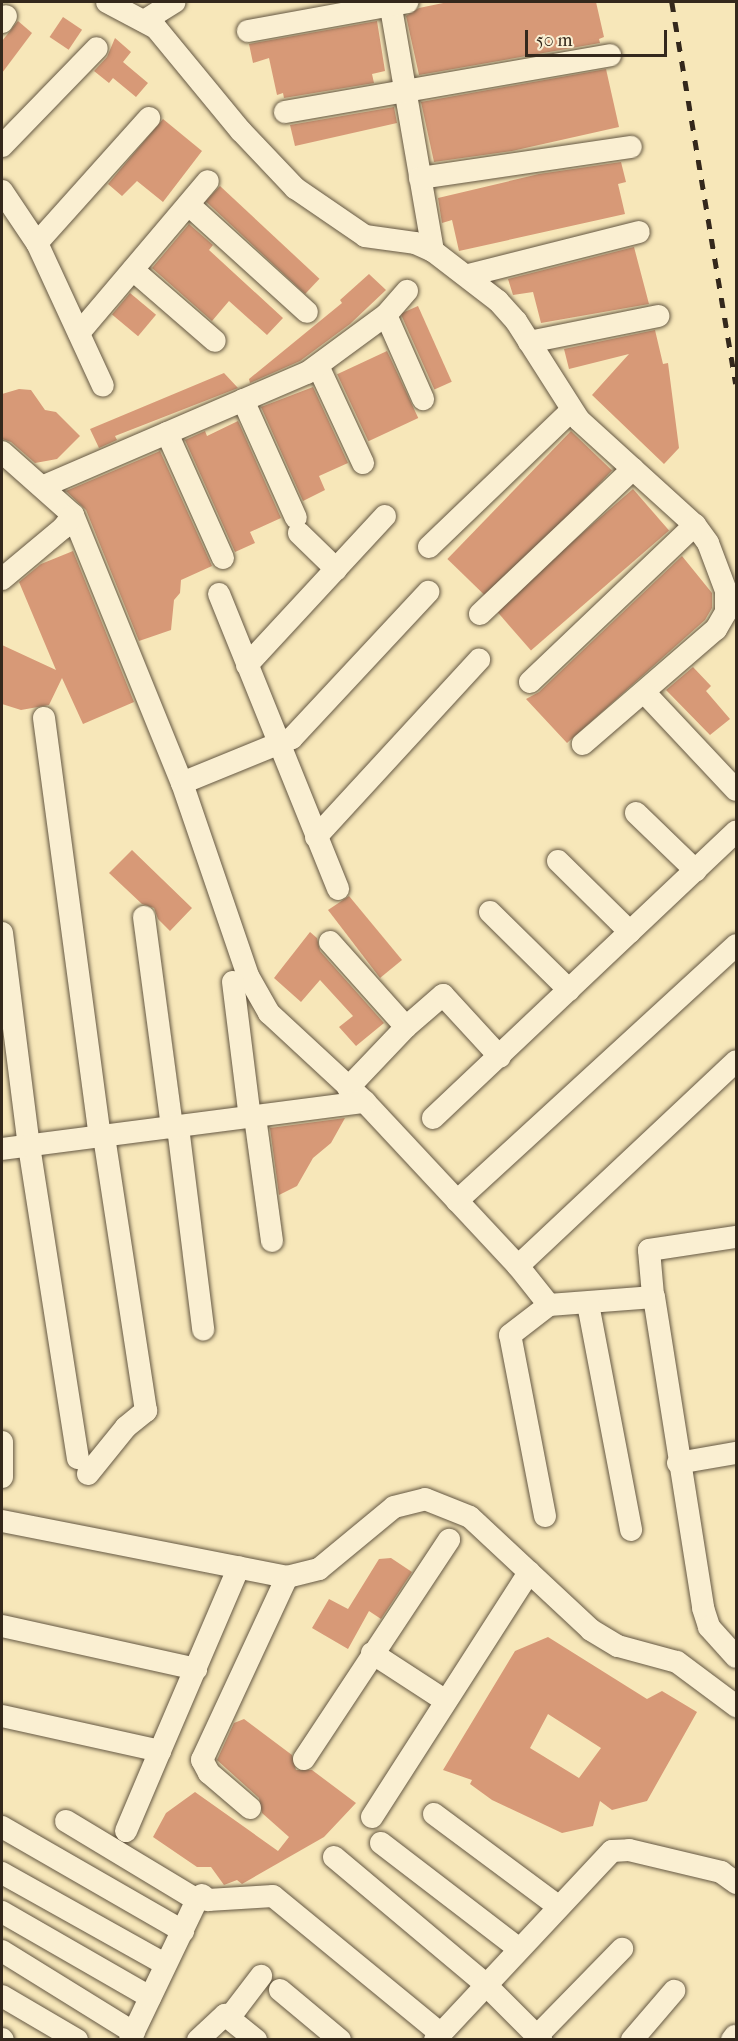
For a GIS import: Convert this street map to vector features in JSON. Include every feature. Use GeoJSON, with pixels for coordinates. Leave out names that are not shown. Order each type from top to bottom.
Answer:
{"type":"FeatureCollection","features":[{"type":"Feature","properties":{"kind":"street"},"geometry":{"type":"LineString","coordinates":[[107,2],[156,27],[241,132],[295,188],[365,236],[415,243],[433,250],[469,275],[516,321],[571,411],[695,525],[717,560],[726,591],[726,612],[716,628],[583,744]]}},
{"type":"Feature","properties":{"kind":"street"},"geometry":{"type":"LineString","coordinates":[[144,21],[175,2]]}},
{"type":"Feature","properties":{"kind":"street"},"geometry":{"type":"LineString","coordinates":[[248,31],[396,2],[404,89],[433,250]]}},
{"type":"Feature","properties":{"kind":"street"},"geometry":{"type":"LineString","coordinates":[[2,146],[97,48]]}},
{"type":"Feature","properties":{"kind":"street"},"geometry":{"type":"LineString","coordinates":[[285,112],[404,89],[610,55]]}},
{"type":"Feature","properties":{"kind":"street"},"geometry":{"type":"LineString","coordinates":[[37,243],[149,118]]}},
{"type":"Feature","properties":{"kind":"street"},"geometry":{"type":"LineString","coordinates":[[420,178],[631,147]]}},
{"type":"Feature","properties":{"kind":"street"},"geometry":{"type":"LineString","coordinates":[[79,333],[208,181]]}},
{"type":"Feature","properties":{"kind":"street"},"geometry":{"type":"LineString","coordinates":[[189,205],[307,312]]}},
{"type":"Feature","properties":{"kind":"street"},"geometry":{"type":"LineString","coordinates":[[5,206],[37,243],[104,386]]}},
{"type":"Feature","properties":{"kind":"street"},"geometry":{"type":"LineString","coordinates":[[469,275],[639,232]]}},
{"type":"Feature","properties":{"kind":"street"},"geometry":{"type":"LineString","coordinates":[[133,270],[215,341]]}},
{"type":"Feature","properties":{"kind":"street"},"geometry":{"type":"LineString","coordinates":[[44,486],[318,366],[386,315],[407,291]]}},
{"type":"Feature","properties":{"kind":"street"},"geometry":{"type":"LineString","coordinates":[[386,315],[423,399]]}},
{"type":"Feature","properties":{"kind":"street"},"geometry":{"type":"LineString","coordinates":[[529,342],[658,316]]}},
{"type":"Feature","properties":{"kind":"street"},"geometry":{"type":"LineString","coordinates":[[318,366],[363,463]]}},
{"type":"Feature","properties":{"kind":"street"},"geometry":{"type":"LineString","coordinates":[[243,400],[298,526],[336,569]]}},
{"type":"Feature","properties":{"kind":"street"},"geometry":{"type":"LineString","coordinates":[[429,546],[571,411]]}},
{"type":"Feature","properties":{"kind":"street"},"geometry":{"type":"LineString","coordinates":[[167,433],[223,558]]}},
{"type":"Feature","properties":{"kind":"street"},"geometry":{"type":"LineString","coordinates":[[2,452],[44,486],[73,515],[182,783],[259,997],[269,1013],[356,1095],[458,1201],[518,1266],[549,1305]]}},
{"type":"Feature","properties":{"kind":"street"},"geometry":{"type":"LineString","coordinates":[[480,614],[633,469]]}},
{"type":"Feature","properties":{"kind":"street"},"geometry":{"type":"LineString","coordinates":[[2,579],[63,528],[73,515]]}},
{"type":"Feature","properties":{"kind":"street"},"geometry":{"type":"LineString","coordinates":[[248,665],[385,516]]}},
{"type":"Feature","properties":{"kind":"street"},"geometry":{"type":"LineString","coordinates":[[530,682],[695,525]]}},
{"type":"Feature","properties":{"kind":"street"},"geometry":{"type":"LineString","coordinates":[[182,783],[292,738],[428,591]]}},
{"type":"Feature","properties":{"kind":"street"},"geometry":{"type":"LineString","coordinates":[[219,594],[338,889]]}},
{"type":"Feature","properties":{"kind":"street"},"geometry":{"type":"LineString","coordinates":[[316,837],[479,660]]}},
{"type":"Feature","properties":{"kind":"street"},"geometry":{"type":"LineString","coordinates":[[644,692],[736,790]]}},
{"type":"Feature","properties":{"kind":"street"},"geometry":{"type":"LineString","coordinates":[[2,933],[29,1146],[83,1466],[146,1411],[102,1136],[44,718]]}},
{"type":"Feature","properties":{"kind":"street"},"geometry":{"type":"LineString","coordinates":[[636,813],[696,871]]}},
{"type":"Feature","properties":{"kind":"street"},"geometry":{"type":"LineString","coordinates":[[433,1118],[736,831]]}},
{"type":"Feature","properties":{"kind":"street"},"geometry":{"type":"LineString","coordinates":[[558,861],[630,932]]}},
{"type":"Feature","properties":{"kind":"street"},"geometry":{"type":"LineString","coordinates":[[490,912],[569,990]]}},
{"type":"Feature","properties":{"kind":"street"},"geometry":{"type":"LineString","coordinates":[[144,917],[203,1329]]}},
{"type":"Feature","properties":{"kind":"street"},"geometry":{"type":"LineString","coordinates":[[330,942],[406,1027]]}},
{"type":"Feature","properties":{"kind":"street"},"geometry":{"type":"LineString","coordinates":[[458,1201],[736,945]]}},
{"type":"Feature","properties":{"kind":"street"},"geometry":{"type":"LineString","coordinates":[[233,982],[272,1241]]}},
{"type":"Feature","properties":{"kind":"street"},"geometry":{"type":"LineString","coordinates":[[2,1149],[253,1117],[356,1095],[406,1027],[443,995],[500,1057]]}},
{"type":"Feature","properties":{"kind":"street"},"geometry":{"type":"LineString","coordinates":[[518,1266],[736,1060]]}},
{"type":"Feature","properties":{"kind":"street"},"geometry":{"type":"LineString","coordinates":[[736,1237],[649,1250],[653,1295],[678,1463],[709,1627],[736,1657]]}},
{"type":"Feature","properties":{"kind":"street"},"geometry":{"type":"LineString","coordinates":[[546,1516],[510,1335],[549,1305],[588,1304],[653,1295]]}},
{"type":"Feature","properties":{"kind":"street"},"geometry":{"type":"LineString","coordinates":[[588,1304],[631,1530]]}},
{"type":"Feature","properties":{"kind":"street"},"geometry":{"type":"LineString","coordinates":[[2,1442],[2,1477]]}},
{"type":"Feature","properties":{"kind":"street"},"geometry":{"type":"LineString","coordinates":[[678,1463],[736,1453]]}},
{"type":"Feature","properties":{"kind":"street"},"geometry":{"type":"LineString","coordinates":[[2,1521],[287,1577],[320,1569],[394,1507],[425,1499],[470,1516],[604,1639],[677,1662],[736,1706]]}},
{"type":"Feature","properties":{"kind":"street"},"geometry":{"type":"LineString","coordinates":[[304,1760],[372,1653],[449,1540]]}},
{"type":"Feature","properties":{"kind":"street"},"geometry":{"type":"LineString","coordinates":[[126,1831],[239,1567]]}},
{"type":"Feature","properties":{"kind":"street"},"geometry":{"type":"LineString","coordinates":[[372,1817],[529,1572]]}},
{"type":"Feature","properties":{"kind":"street"},"geometry":{"type":"LineString","coordinates":[[250,1808],[209,1773],[202,1760],[287,1577]]}},
{"type":"Feature","properties":{"kind":"street"},"geometry":{"type":"LineString","coordinates":[[2,1626],[196,1669]]}},
{"type":"Feature","properties":{"kind":"street"},"geometry":{"type":"LineString","coordinates":[[372,1653],[446,1701]]}},
{"type":"Feature","properties":{"kind":"street"},"geometry":{"type":"LineString","coordinates":[[2,1716],[160,1751]]}},
{"type":"Feature","properties":{"kind":"street"},"geometry":{"type":"LineString","coordinates":[[434,1814],[558,1906]]}},
{"type":"Feature","properties":{"kind":"street"},"geometry":{"type":"LineString","coordinates":[[2,1951],[132,2036],[165,1964],[197,1905],[194,1895],[66,1821]]}},
{"type":"Feature","properties":{"kind":"street"},"geometry":{"type":"LineString","coordinates":[[2,1827],[183,1931]]}},
{"type":"Feature","properties":{"kind":"street"},"geometry":{"type":"LineString","coordinates":[[381,1843],[518,1948]]}},
{"type":"Feature","properties":{"kind":"street"},"geometry":{"type":"LineString","coordinates":[[202,1895],[208,1900],[273,1896],[438,2036],[484,1983],[612,1851],[629,1850],[721,1872],[736,1883]]}},
{"type":"Feature","properties":{"kind":"street"},"geometry":{"type":"LineString","coordinates":[[334,1857],[484,1983],[539,2038],[622,1949]]}},
{"type":"Feature","properties":{"kind":"street"},"geometry":{"type":"LineString","coordinates":[[2,1873],[165,1964]]}},
{"type":"Feature","properties":{"kind":"street"},"geometry":{"type":"LineString","coordinates":[[2,1912],[150,1997]]}},
{"type":"Feature","properties":{"kind":"street"},"geometry":{"type":"LineString","coordinates":[[230,2017],[261,1976]]}},
{"type":"Feature","properties":{"kind":"street"},"geometry":{"type":"LineString","coordinates":[[280,1990],[340,2040]]}},
{"type":"Feature","properties":{"kind":"street"},"geometry":{"type":"LineString","coordinates":[[632,2040],[674,1991]]}},
{"type":"Feature","properties":{"kind":"street"},"geometry":{"type":"LineString","coordinates":[[2,1996],[77,2040]]}},
{"type":"Feature","properties":{"kind":"street"},"geometry":{"type":"LineString","coordinates":[[198,2040],[219,2017],[230,2017],[256,2040]]}},
{"type":"Feature","properties":{"kind":"building"},"geometry":{"type":"Polygon","coordinates":[[[448,2],[596,2],[604,37],[599,39],[600,43],[419,75],[406,16],[419,8],[448,2]]]}},
{"type":"Feature","properties":{"kind":"building"},"geometry":{"type":"Polygon","coordinates":[[[63,17],[82,30],[69,50],[50,37],[63,17]]]}},
{"type":"Feature","properties":{"kind":"building"},"geometry":{"type":"Polygon","coordinates":[[[18,21],[32,33],[2,73],[2,41],[18,21]]]}},
{"type":"Feature","properties":{"kind":"building"},"geometry":{"type":"Polygon","coordinates":[[[377,21],[385,71],[372,74],[374,83],[284,98],[283,93],[277,95],[269,58],[253,63],[249,44],[377,21]]]}},
{"type":"Feature","properties":{"kind":"building"},"geometry":{"type":"Polygon","coordinates":[[[115,38],[131,52],[123,62],[148,83],[136,97],[113,78],[109,83],[94,71],[107,57],[115,38]]]}},
{"type":"Feature","properties":{"kind":"building"},"geometry":{"type":"Polygon","coordinates":[[[606,69],[619,127],[512,151],[434,162],[421,102],[606,69]]]}},
{"type":"Feature","properties":{"kind":"building"},"geometry":{"type":"Polygon","coordinates":[[[394,107],[397,123],[295,146],[290,125],[394,107]]]}},
{"type":"Feature","properties":{"kind":"building"},"geometry":{"type":"Polygon","coordinates":[[[163,119],[202,151],[163,202],[137,181],[122,196],[108,184],[163,119]]]}},
{"type":"Feature","properties":{"kind":"building"},"geometry":{"type":"Polygon","coordinates":[[[621,162],[626,182],[618,184],[625,214],[459,251],[452,220],[442,223],[438,198],[539,174],[621,162]]]}},
{"type":"Feature","properties":{"kind":"building"},"geometry":{"type":"Polygon","coordinates":[[[220,186],[319,279],[305,294],[206,201],[220,186]]]}},
{"type":"Feature","properties":{"kind":"building"},"geometry":{"type":"Polygon","coordinates":[[[189,224],[213,245],[209,250],[283,318],[267,335],[229,301],[212,321],[152,268],[189,224]]]}},
{"type":"Feature","properties":{"kind":"building"},"geometry":{"type":"Polygon","coordinates":[[[634,247],[649,304],[541,323],[533,292],[513,295],[508,279],[634,247]]]}},
{"type":"Feature","properties":{"kind":"building"},"geometry":{"type":"Polygon","coordinates":[[[369,274],[386,290],[350,324],[300,361],[250,383],[249,379],[342,303],[340,300],[369,274]]]}},
{"type":"Feature","properties":{"kind":"building"},"geometry":{"type":"Polygon","coordinates":[[[130,293],[156,315],[138,336],[112,314],[130,293]]]}},
{"type":"Feature","properties":{"kind":"building"},"geometry":{"type":"Polygon","coordinates":[[[418,306],[452,382],[434,390],[401,314],[418,306]]]}},
{"type":"Feature","properties":{"kind":"building"},"geometry":{"type":"Polygon","coordinates":[[[655,330],[663,364],[668,363],[679,448],[664,464],[592,395],[629,354],[569,369],[564,349],[655,330]]]}},
{"type":"Feature","properties":{"kind":"building"},"geometry":{"type":"Polygon","coordinates":[[[387,351],[418,418],[368,441],[337,374],[387,351]]]}},
{"type":"Feature","properties":{"kind":"building"},"geometry":{"type":"Polygon","coordinates":[[[224,373],[238,388],[115,436],[117,440],[99,448],[90,429],[224,373]]]}},
{"type":"Feature","properties":{"kind":"building"},"geometry":{"type":"Polygon","coordinates":[[[313,387],[348,463],[319,476],[325,490],[303,501],[261,407],[313,387]]]}},
{"type":"Feature","properties":{"kind":"building"},"geometry":{"type":"Polygon","coordinates":[[[19,389],[31,390],[45,410],[56,412],[80,436],[57,459],[35,463],[11,442],[2,439],[2,394],[19,389]]]}},
{"type":"Feature","properties":{"kind":"building"},"geometry":{"type":"Polygon","coordinates":[[[238,421],[281,518],[250,532],[255,543],[235,552],[185,440],[205,431],[207,436],[238,421]]]}},
{"type":"Feature","properties":{"kind":"building"},"geometry":{"type":"Polygon","coordinates":[[[571,431],[612,471],[488,599],[447,559],[571,431]]]}},
{"type":"Feature","properties":{"kind":"building"},"geometry":{"type":"Polygon","coordinates":[[[160,451],[212,566],[181,580],[180,593],[174,600],[171,630],[139,641],[86,510],[66,491],[160,451]]]}},
{"type":"Feature","properties":{"kind":"building"},"geometry":{"type":"Polygon","coordinates":[[[633,489],[669,531],[531,651],[495,609],[633,489]]]}},
{"type":"Feature","properties":{"kind":"building"},"geometry":{"type":"Polygon","coordinates":[[[73,551],[134,702],[83,724],[62,678],[49,705],[21,710],[2,704],[2,645],[56,670],[19,582],[41,564],[73,551]]]}},
{"type":"Feature","properties":{"kind":"building"},"geometry":{"type":"Polygon","coordinates":[[[682,556],[712,593],[712,608],[705,620],[567,743],[526,699],[539,692],[682,556]]]}},
{"type":"Feature","properties":{"kind":"building"},"geometry":{"type":"Polygon","coordinates":[[[693,667],[711,686],[706,691],[730,719],[710,735],[666,690],[693,667]]]}},
{"type":"Feature","properties":{"kind":"building"},"geometry":{"type":"Polygon","coordinates":[[[132,850],[192,908],[170,931],[158,919],[154,908],[142,904],[109,873],[132,850]]]}},
{"type":"Feature","properties":{"kind":"building"},"geometry":{"type":"Polygon","coordinates":[[[349,896],[402,960],[380,978],[328,910],[349,896]]]}},
{"type":"Feature","properties":{"kind":"building"},"geometry":{"type":"Polygon","coordinates":[[[310,932],[317,938],[320,951],[384,1023],[356,1046],[339,1027],[353,1016],[320,980],[301,1002],[274,978],[310,932]]]}},
{"type":"Feature","properties":{"kind":"building"},"geometry":{"type":"Polygon","coordinates":[[[345,1118],[331,1143],[313,1158],[297,1186],[279,1195],[270,1128],[345,1118]]]}},
{"type":"Feature","properties":{"kind":"building"},"geometry":{"type":"Polygon","coordinates":[[[391,1558],[412,1572],[381,1619],[369,1611],[348,1649],[312,1628],[329,1599],[348,1609],[379,1559],[391,1558]]]}},
{"type":"Feature","properties":{"kind":"building"},"geometry":{"type":"Polygon","coordinates":[[[548,1637],[647,1699],[662,1691],[697,1712],[647,1801],[612,1810],[600,1801],[593,1826],[562,1833],[492,1800],[470,1784],[472,1780],[443,1770],[515,1651],[548,1637]],[[548,1714],[530,1748],[579,1778],[601,1748],[548,1714]]]}},
{"type":"Feature","properties":{"kind":"building"},"geometry":{"type":"Polygon","coordinates":[[[244,1719],[292,1755],[296,1770],[312,1770],[356,1803],[324,1837],[242,1884],[237,1880],[224,1885],[211,1867],[197,1867],[153,1837],[166,1813],[195,1792],[278,1851],[289,1837],[262,1813],[259,1798],[217,1760],[234,1723],[244,1719]]]}},
{"type":"Feature","properties":{"kind":"railway"},"geometry":{"type":"LineString","coordinates":[[672,2],[736,384]]}}]}
